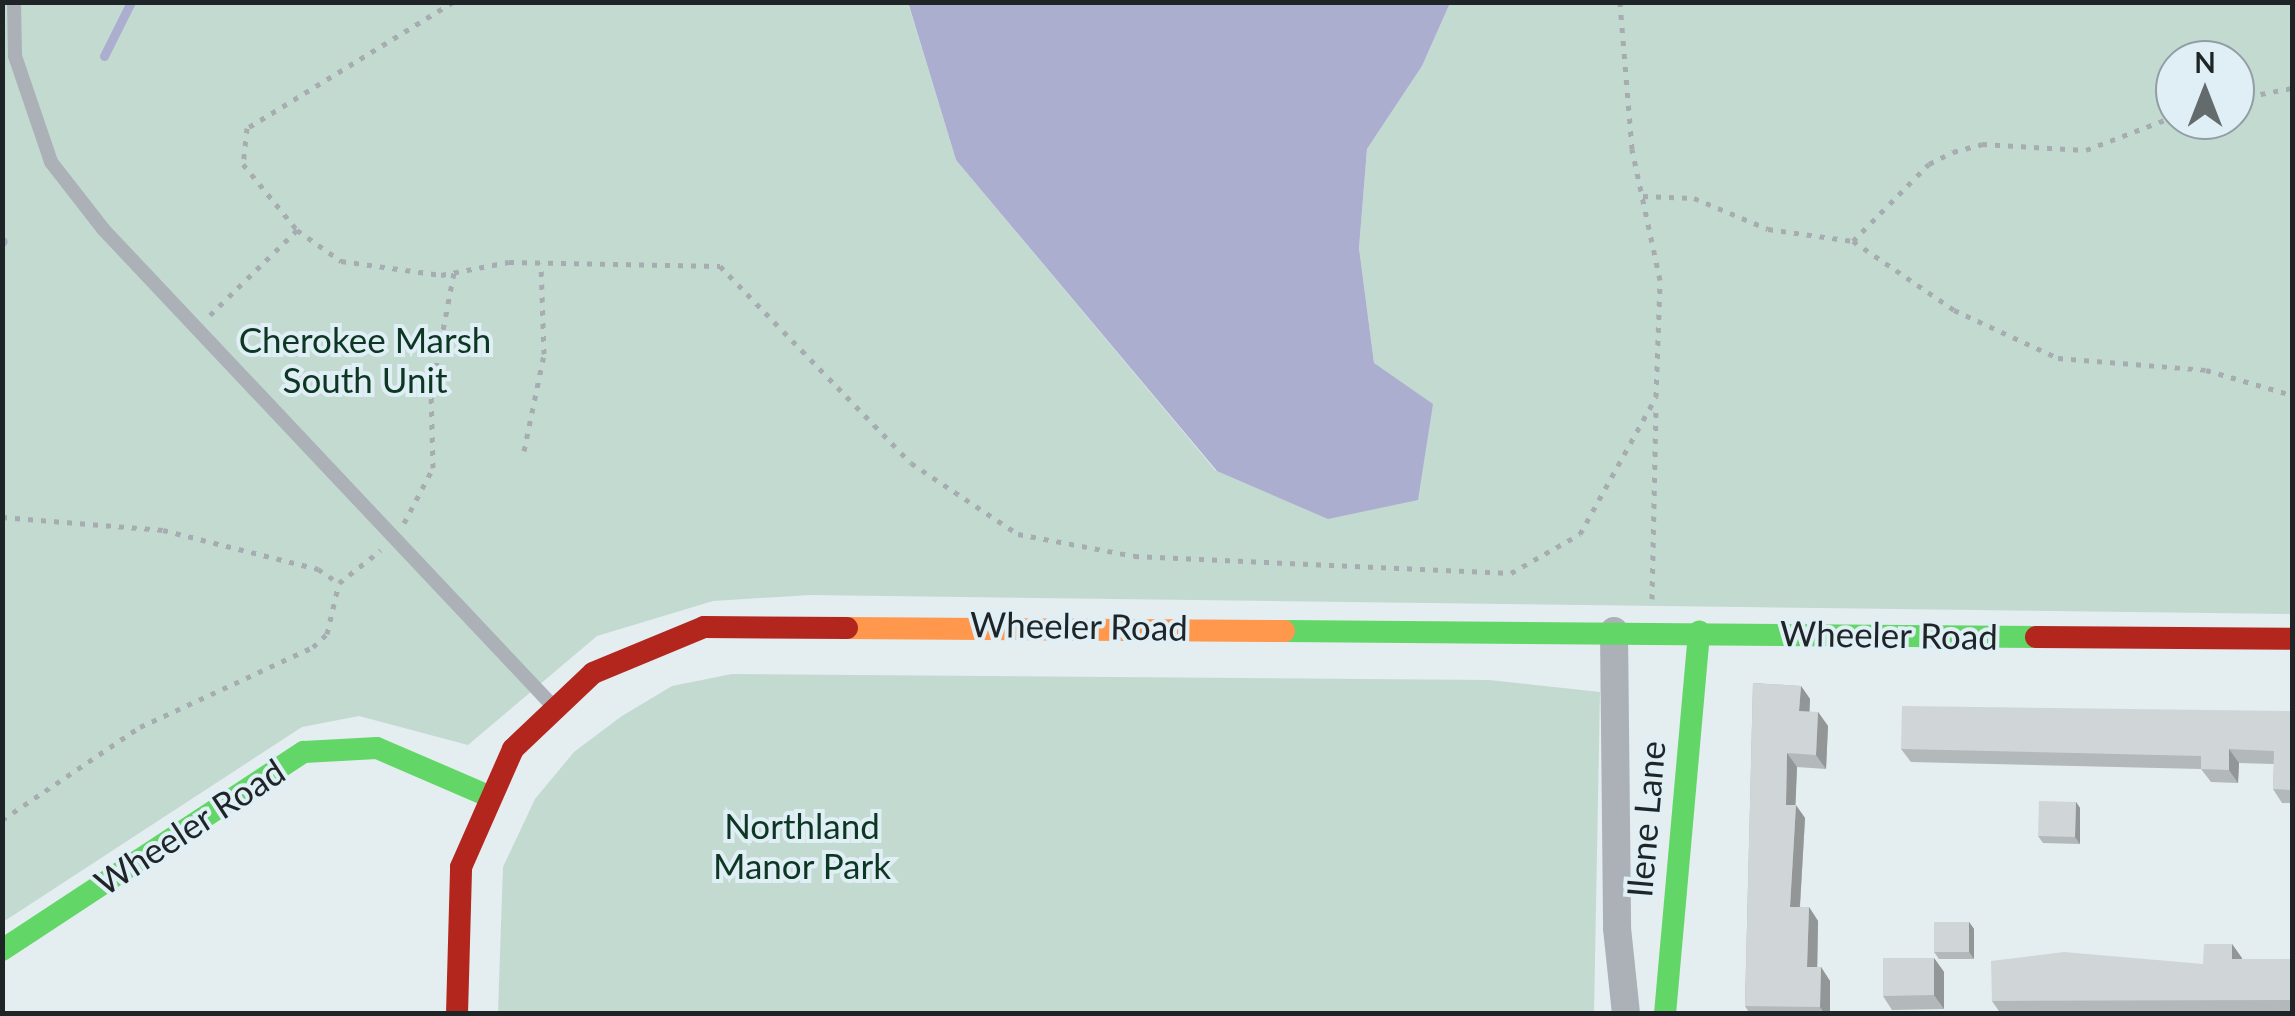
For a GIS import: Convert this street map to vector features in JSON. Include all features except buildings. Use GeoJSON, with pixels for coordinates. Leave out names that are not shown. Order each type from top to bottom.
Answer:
{"type":"FeatureCollection","features":[{"type":"Feature","properties":{"kind":"street","name":"Wheeler Road"},"geometry":{"type":"LineString","coordinates":[[2,950],[304,752],[377,748],[486,795],[552,705],[648,644],[770,621],[2292,639]]}},
{"type":"Feature","properties":{"kind":"street","name":"Ilene Lane"},"geometry":{"type":"LineString","coordinates":[[1614,631],[1616,928],[1626,1014]]}},
{"type":"Feature","properties":{"kind":"street","name":"Ilene Lane"},"geometry":{"type":"LineString","coordinates":[[1664,1014],[1699,632]]}},
{"type":"Feature","properties":{"kind":"street"},"geometry":{"type":"LineString","coordinates":[[458,1014],[462,867],[486,795]]}},
{"type":"Feature","properties":{"kind":"lane"},"geometry":{"type":"LineString","coordinates":[[14,2],[15,56],[51,162],[194,326],[552,705]]}},
{"type":"Feature","properties":{"kind":"path"},"geometry":{"type":"LineString","coordinates":[[453,2],[248,128],[243,164],[298,230],[340,261],[376,270],[454,272],[540,263],[734,273],[866,422],[948,493],[1018,534],[1134,556],[1511,573],[1580,534],[1656,397]]}},
{"type":"Feature","properties":{"kind":"path"},"geometry":{"type":"LineString","coordinates":[[1620,2],[1642,196],[1660,280],[1652,608]]}},
{"type":"Feature","properties":{"kind":"path"},"geometry":{"type":"LineString","coordinates":[[2255,95],[2292,88]]}},
{"type":"Feature","properties":{"kind":"path"},"geometry":{"type":"LineString","coordinates":[[1853,241],[1929,164],[1953,152],[1982,144],[2086,150],[2155,124]]}},
{"type":"Feature","properties":{"kind":"path"},"geometry":{"type":"LineString","coordinates":[[1642,196],[1677,194],[1768,229],[1853,241],[1942,303],[2058,358],[2206,370],[2292,395]]}},
{"type":"Feature","properties":{"kind":"path"},"geometry":{"type":"LineString","coordinates":[[194,326],[298,230]]}},
{"type":"Feature","properties":{"kind":"path"},"geometry":{"type":"LineString","coordinates":[[524,451],[544,354],[540,263]]}},
{"type":"Feature","properties":{"kind":"path"},"geometry":{"type":"LineString","coordinates":[[2,820],[140,728],[313,647],[327,634],[339,583],[392,535],[421,502],[433,468],[431,392],[454,272]]}},
{"type":"Feature","properties":{"kind":"path"},"geometry":{"type":"LineString","coordinates":[[2,517],[163,530],[318,569],[339,583]]}},
{"type":"Feature","properties":{"kind":"green space","name":"Cherokee Marsh South Unit"},"geometry":{"type":"Polygon","coordinates":[[[3,3],[908,3],[956,160],[1216,471],[1374,363],[1359,248],[1367,149],[1422,66],[1450,3],[2292,3],[2292,614],[810,595],[713,601],[597,636],[468,745],[359,716],[302,727],[3,922],[3,3]]]}},
{"type":"Feature","properties":{"kind":"green space","name":"Northland Manor Park"},"geometry":{"type":"Polygon","coordinates":[[[732,674],[1489,680],[1600,692],[1594,1013],[498,1013],[503,867],[535,799],[574,752],[622,716],[672,686],[732,674]]]}},
{"type":"Feature","properties":{"kind":"water"},"geometry":{"type":"Polygon","coordinates":[[[908,2],[1450,3],[1422,66],[1367,149],[1359,248],[1374,363],[1433,404],[1418,500],[1328,519],[1217,471],[956,160],[908,2]]]}},
{"type":"Feature","properties":{"kind":"waterway"},"geometry":{"type":"LineString","coordinates":[[104,56],[131,2]]}},
{"type":"Feature","properties":{"kind":"traffic: fast"},"geometry":{"type":"LineString","coordinates":[[1284,631],[2036,637]]}},
{"type":"Feature","properties":{"kind":"traffic: fast"},"geometry":{"type":"LineString","coordinates":[[1665,1014],[1699,632]]}},
{"type":"Feature","properties":{"kind":"traffic: fast"},"geometry":{"type":"LineString","coordinates":[[2,950],[304,752],[377,748],[486,795]]}},
{"type":"Feature","properties":{"kind":"traffic: slow"},"geometry":{"type":"LineString","coordinates":[[847,628],[1284,631]]}},
{"type":"Feature","properties":{"kind":"traffic: jam"},"geometry":{"type":"LineString","coordinates":[[457,1014],[461,867],[513,749],[593,673],[704,627],[847,628]]}},
{"type":"Feature","properties":{"kind":"traffic: jam"},"geometry":{"type":"LineString","coordinates":[[2036,637],[2292,639]]}}]}
